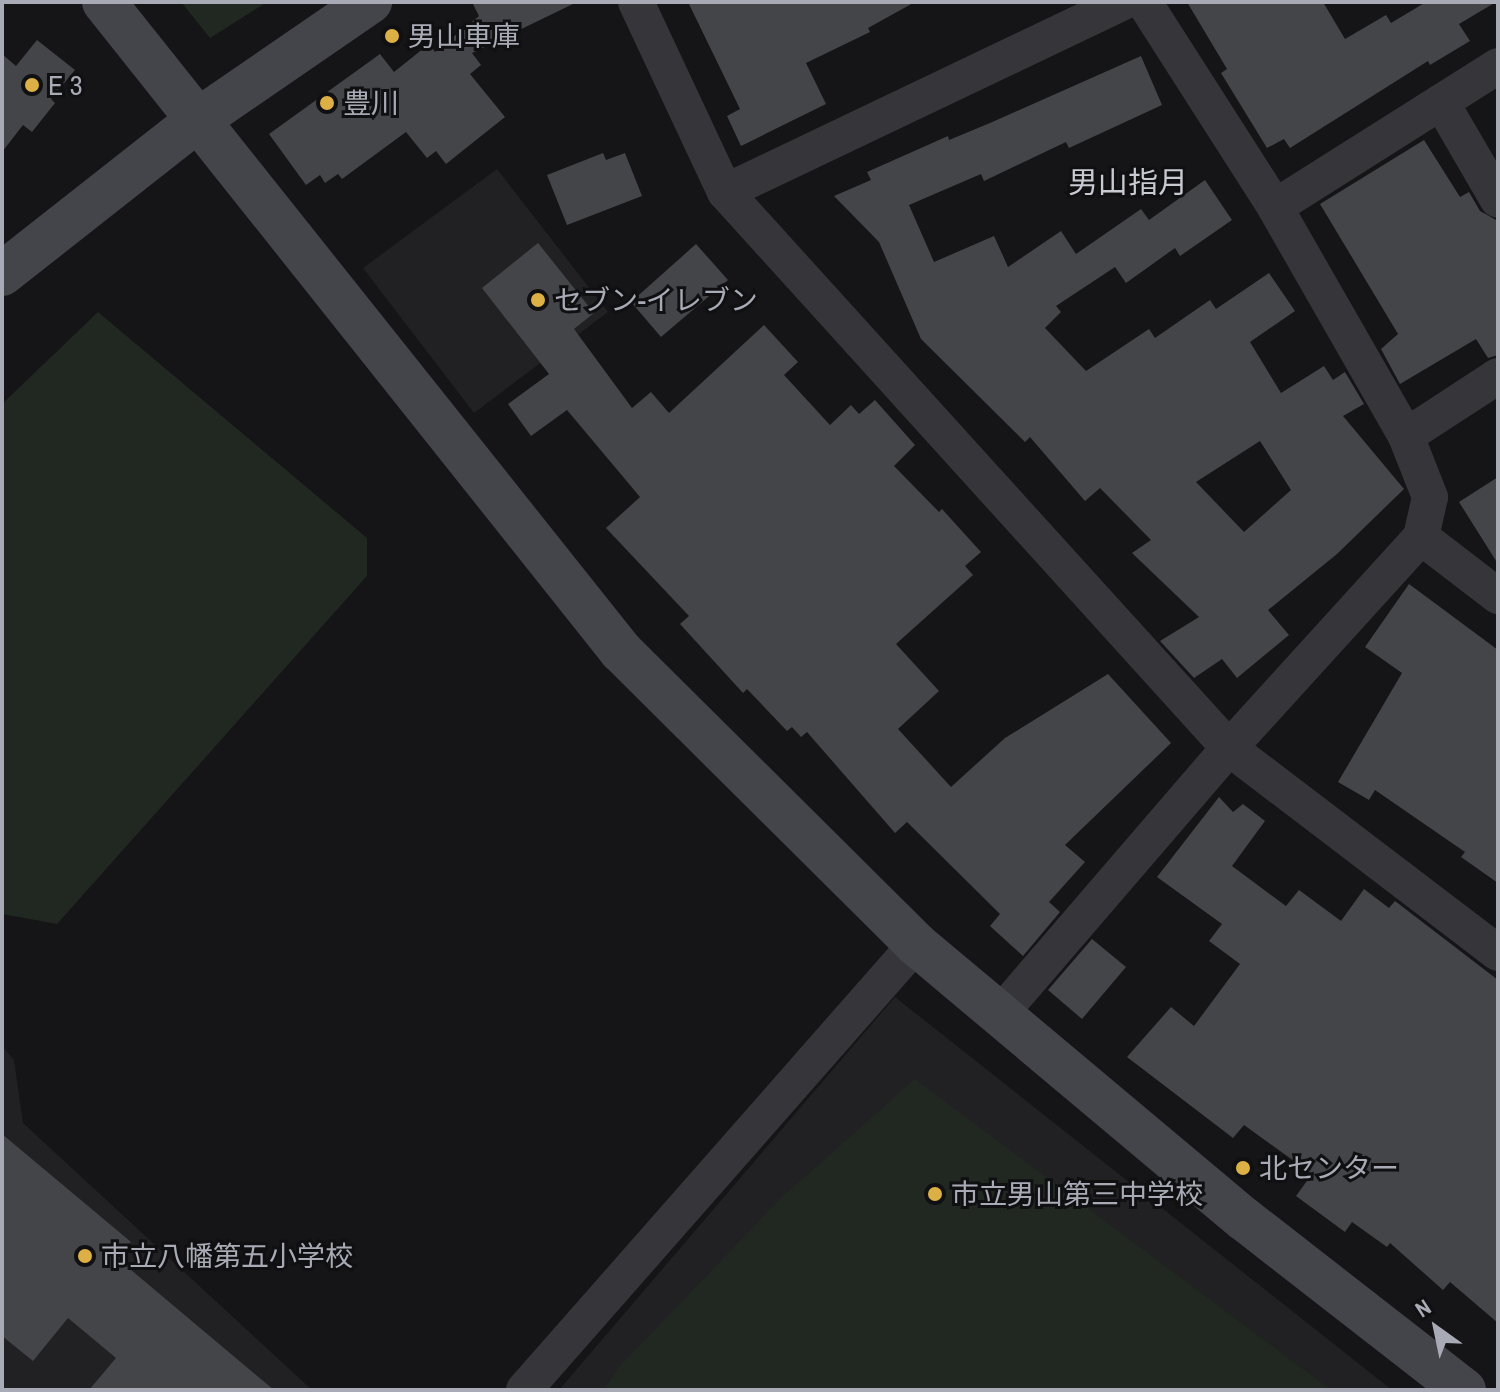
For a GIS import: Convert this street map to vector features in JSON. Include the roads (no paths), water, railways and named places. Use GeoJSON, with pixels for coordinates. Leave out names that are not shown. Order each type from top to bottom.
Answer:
{"type":"FeatureCollection","features":[{"type":"Feature","properties":{"kind":"street"},"geometry":{"type":"LineString","coordinates":[[104,2],[621,651],[916,944],[1244,1219],[1464,1390]]}},
{"type":"Feature","properties":{"kind":"street"},"geometry":{"type":"LineString","coordinates":[[2,274],[198,120],[370,2]]}},
{"type":"Feature","properties":{"kind":"street"},"geometry":{"type":"LineString","coordinates":[[636,2],[725,192],[1229,748],[1498,953]]}},
{"type":"Feature","properties":{"kind":"street"},"geometry":{"type":"LineString","coordinates":[[725,192],[1124,2]]}},
{"type":"Feature","properties":{"kind":"street"},"geometry":{"type":"LineString","coordinates":[[1000,1014],[1229,748],[1421,537],[1430,497],[1406,436],[1275,207],[1144,2]]}},
{"type":"Feature","properties":{"kind":"street"},"geometry":{"type":"LineString","coordinates":[[1275,207],[1498,66]]}},
{"type":"Feature","properties":{"kind":"street"},"geometry":{"type":"LineString","coordinates":[[1441,102],[1498,200]]}},
{"type":"Feature","properties":{"kind":"street"},"geometry":{"type":"LineString","coordinates":[[1406,436],[1498,376]]}},
{"type":"Feature","properties":{"kind":"street"},"geometry":{"type":"LineString","coordinates":[[1421,537],[1498,596]]}},
{"type":"Feature","properties":{"kind":"street"},"geometry":{"type":"LineString","coordinates":[[524,1390],[916,944]]}},
{"type":"Feature","properties":{"kind":"place","name":"男山車庫"},"geometry":{"type":"Point","coordinates":[392,36]}},
{"type":"Feature","properties":{"kind":"place","name":"E 3"},"geometry":{"type":"Point","coordinates":[32,85]}},
{"type":"Feature","properties":{"kind":"place","name":"豊川"},"geometry":{"type":"Point","coordinates":[327,103]}},
{"type":"Feature","properties":{"kind":"place","name":"セブン-イレブン"},"geometry":{"type":"Point","coordinates":[538,300]}},
{"type":"Feature","properties":{"kind":"place","name":"北センター"},"geometry":{"type":"Point","coordinates":[1243,1168]}},
{"type":"Feature","properties":{"kind":"place","name":"市立男山第三中学校"},"geometry":{"type":"Point","coordinates":[935,1194]}},
{"type":"Feature","properties":{"kind":"place","name":"市立八幡第五小学校"},"geometry":{"type":"Point","coordinates":[85,1256]}},
{"type":"Feature","properties":{"kind":"district","name":"男山指月"},"geometry":{"type":"Point","coordinates":[1128,182]}}]}
